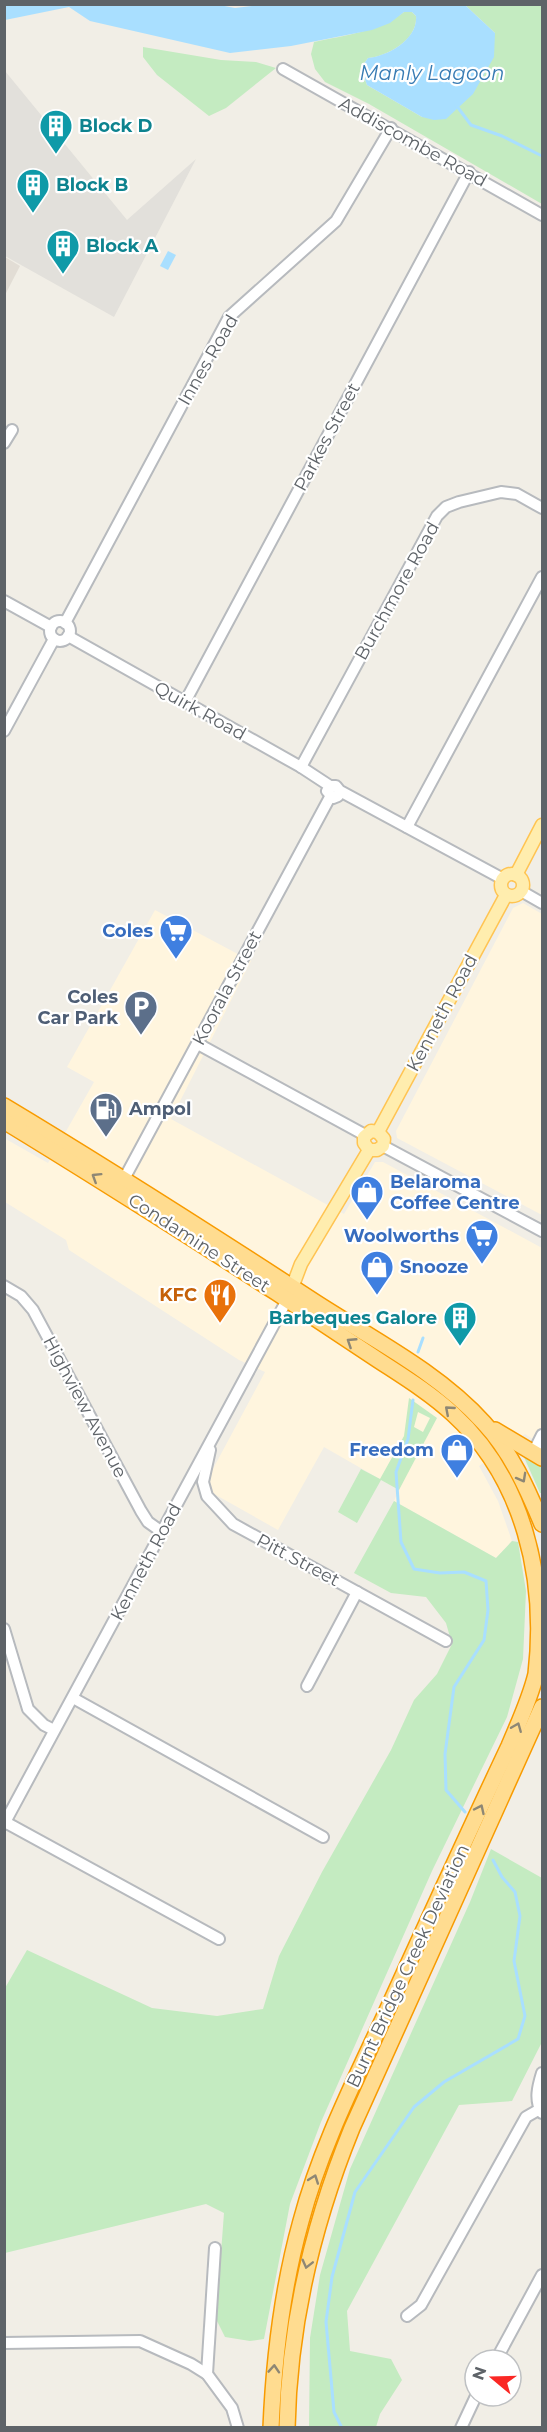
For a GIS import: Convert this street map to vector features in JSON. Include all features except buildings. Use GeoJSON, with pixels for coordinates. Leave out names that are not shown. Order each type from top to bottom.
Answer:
{"type":"FeatureCollection","features":[{"type":"Feature","properties":{"kind":"highway","name":"Condamine Street"},"geometry":{"type":"LineString","coordinates":[[4,1106],[124,1179],[418,1386],[475,1437],[500,1470],[536,1508]]}},
{"type":"Feature","properties":{"kind":"highway","name":"Condamine Street"},"geometry":{"type":"LineString","coordinates":[[4,1121],[290,1294],[403,1358],[453,1393],[485,1423]]}},
{"type":"Feature","properties":{"kind":"highway"},"geometry":{"type":"LineString","coordinates":[[485,1423],[538,1456]]}},
{"type":"Feature","properties":{"kind":"highway","name":"Burnt Bridge Creek Deviation"},"geometry":{"type":"LineString","coordinates":[[271,2427],[274,2367],[281,2311],[296,2242],[313,2181],[355,2080],[509,1746],[536,1673],[542,1629],[541,1593],[536,1556],[536,1508],[511,1459],[485,1423]]}},
{"type":"Feature","properties":{"kind":"highway","name":"Burnt Bridge Creek Deviation"},"geometry":{"type":"LineString","coordinates":[[287,2427],[289,2375],[298,2308],[316,2228],[329,2185],[352,2128],[543,1707]]}},
{"type":"Feature","properties":{"kind":"main road"},"geometry":{"type":"LineString","coordinates":[[516,875],[543,825]]}},
{"type":"Feature","properties":{"kind":"main road"},"geometry":{"type":"LineString","coordinates":[[509,874],[516,875],[522,881],[522,891],[516,896],[506,895],[501,887],[503,879],[509,874]]}},
{"type":"Feature","properties":{"kind":"main road","name":"Kenneth Road"},"geometry":{"type":"LineString","coordinates":[[378,1132],[506,895]]}},
{"type":"Feature","properties":{"kind":"main road"},"geometry":{"type":"LineString","coordinates":[[371,1131],[378,1132],[384,1139],[382,1146],[377,1150],[369,1150],[364,1143],[365,1135],[371,1131]]}},
{"type":"Feature","properties":{"kind":"main road","name":"Kenneth Road"},"geometry":{"type":"LineString","coordinates":[[290,1294],[301,1264],[369,1150]]}},
{"type":"Feature","properties":{"kind":"street","name":"Addiscombe Road"},"geometry":{"type":"LineString","coordinates":[[284,69],[543,215]]}},
{"type":"Feature","properties":{"kind":"street","name":"Innes Road"},"geometry":{"type":"LineString","coordinates":[[65,623],[229,317],[336,221],[390,128]]}},
{"type":"Feature","properties":{"kind":"street","name":"Parkes Street"},"geometry":{"type":"LineString","coordinates":[[185,702],[469,172]]}},
{"type":"Feature","properties":{"kind":"street"},"geometry":{"type":"LineString","coordinates":[[4,443],[12,430]]}},
{"type":"Feature","properties":{"kind":"street","name":"Burchmore Road"},"geometry":{"type":"LineString","coordinates":[[301,767],[437,516],[446,507],[459,502],[501,492],[517,494],[543,508]]}},
{"type":"Feature","properties":{"kind":"street"},"geometry":{"type":"LineString","coordinates":[[407,827],[543,577]]}},
{"type":"Feature","properties":{"kind":"street"},"geometry":{"type":"LineString","coordinates":[[4,601],[51,627]]}},
{"type":"Feature","properties":{"kind":"street"},"geometry":{"type":"LineString","coordinates":[[56,622],[65,623],[69,629],[68,636],[60,641],[54,639],[50,634],[51,627],[56,622]]}},
{"type":"Feature","properties":{"kind":"street","name":"Quirk Road"},"geometry":{"type":"LineString","coordinates":[[68,636],[301,767],[333,791],[407,827],[503,879]]}},
{"type":"Feature","properties":{"kind":"street"},"geometry":{"type":"LineString","coordinates":[[4,731],[54,639]]}},
{"type":"Feature","properties":{"kind":"street","name":"Koorala Street"},"geometry":{"type":"LineString","coordinates":[[124,1179],[333,791]]}},
{"type":"Feature","properties":{"kind":"street"},"geometry":{"type":"LineString","coordinates":[[522,891],[543,903]]}},
{"type":"Feature","properties":{"kind":"street"},"geometry":{"type":"LineString","coordinates":[[198,1044],[365,1135]]}},
{"type":"Feature","properties":{"kind":"street"},"geometry":{"type":"LineString","coordinates":[[382,1146],[543,1231]]}},
{"type":"Feature","properties":{"kind":"street","name":"Highview Avenue"},"geometry":{"type":"LineString","coordinates":[[4,1286],[21,1296],[33,1310],[141,1511],[148,1522],[162,1532]]}},
{"type":"Feature","properties":{"kind":"street","name":"Kenneth Road"},"geometry":{"type":"LineString","coordinates":[[5,1823],[290,1294]]}},
{"type":"Feature","properties":{"kind":"street"},"geometry":{"type":"LineString","coordinates":[[538,1456],[543,1435]]}},
{"type":"Feature","properties":{"kind":"street","name":"Pitt Street"},"geometry":{"type":"LineString","coordinates":[[211,1441],[203,1482],[207,1496],[233,1524],[446,1641]]}},
{"type":"Feature","properties":{"kind":"street"},"geometry":{"type":"LineString","coordinates":[[307,1686],[357,1592]]}},
{"type":"Feature","properties":{"kind":"street"},"geometry":{"type":"LineString","coordinates":[[4,1629],[28,1709],[44,1725],[54,1730]]}},
{"type":"Feature","properties":{"kind":"street"},"geometry":{"type":"LineString","coordinates":[[73,1698],[323,1837]]}},
{"type":"Feature","properties":{"kind":"street"},"geometry":{"type":"LineString","coordinates":[[5,1823],[219,1939]]}},
{"type":"Feature","properties":{"kind":"street"},"geometry":{"type":"LineString","coordinates":[[406,2316],[421,2305],[526,2116],[541,2111],[538,2088],[543,2073]]}},
{"type":"Feature","properties":{"kind":"street"},"geometry":{"type":"LineString","coordinates":[[207,2374],[215,2248]]}},
{"type":"Feature","properties":{"kind":"street"},"geometry":{"type":"LineString","coordinates":[[503,2348],[543,2274]]}},
{"type":"Feature","properties":{"kind":"street"},"geometry":{"type":"LineString","coordinates":[[532,2294],[543,2300]]}},
{"type":"Feature","properties":{"kind":"street"},"geometry":{"type":"LineString","coordinates":[[4,2343],[140,2341],[191,2364],[207,2374],[232,2408],[238,2427]]}},
{"type":"Feature","properties":{"kind":"street"},"geometry":{"type":"LineString","coordinates":[[461,2427],[470,2408]]}},
{"type":"Feature","properties":{"kind":"shaded area"},"geometry":{"type":"Polygon","coordinates":[[[5,71],[127,220],[196,159],[114,317],[5,256],[5,71]]]}},
{"type":"Feature","properties":{"kind":"shaded area"},"geometry":{"type":"Polygon","coordinates":[[[5,257],[20,266],[5,295],[5,257]]]}},
{"type":"Feature","properties":{"kind":"shaded area"},"geometry":{"type":"Polygon","coordinates":[[[523,903],[542,914],[542,1215],[397,1138],[396,1131],[513,908],[523,903]]]}},
{"type":"Feature","properties":{"kind":"shaded area"},"geometry":{"type":"Polygon","coordinates":[[[155,910],[251,961],[171,1119],[344,1214],[375,1162],[383,1162],[542,1248],[542,1445],[525,1434],[479,1466],[498,1501],[512,1541],[496,1558],[394,1501],[399,1490],[324,1447],[278,1530],[207,1490],[207,1480],[265,1372],[239,1360],[69,1250],[66,1240],[5,1202],[4,1138],[48,1163],[94,1082],[67,1067],[155,910]]]}},
{"type":"Feature","properties":{"kind":"green space"},"geometry":{"type":"Polygon","coordinates":[[[465,5],[542,5],[542,204],[369,104],[325,82],[315,69],[311,54],[314,42],[361,32],[394,19],[404,12],[412,12],[416,16],[415,24],[407,39],[385,54],[368,58],[361,68],[367,85],[422,117],[495,33],[465,5]]]}},
{"type":"Feature","properties":{"kind":"green space"},"geometry":{"type":"Polygon","coordinates":[[[143,47],[221,60],[256,62],[276,68],[226,108],[209,116],[157,75],[143,57],[143,47]]]}},
{"type":"Feature","properties":{"kind":"green space"},"geometry":{"type":"Polygon","coordinates":[[[409,1398],[437,1418],[399,1490],[381,1480],[357,1523],[338,1512],[361,1469],[380,1479],[404,1436],[409,1398]],[[418,1412],[414,1427],[423,1432],[430,1418],[418,1412]]]}},
{"type":"Feature","properties":{"kind":"green space"},"geometry":{"type":"Polygon","coordinates":[[[523,1455],[542,1463],[542,1493],[540,1493],[523,1455]]]}},
{"type":"Feature","properties":{"kind":"green space"},"geometry":{"type":"Polygon","coordinates":[[[394,1501],[496,1558],[512,1541],[518,1542],[526,1591],[523,1659],[507,1717],[432,1871],[321,2122],[290,2204],[264,2339],[250,2341],[225,2337],[216,2319],[224,2213],[206,2204],[5,2253],[5,1988],[27,1950],[152,2008],[217,2016],[263,2009],[279,1956],[322,1872],[391,1750],[414,1700],[437,1674],[452,1644],[446,1623],[426,1597],[391,1593],[354,1573],[394,1501]]]}},
{"type":"Feature","properties":{"kind":"green space"},"geometry":{"type":"Polygon","coordinates":[[[491,1849],[542,1878],[542,2042],[512,2101],[459,2105],[347,2311],[350,2351],[391,2359],[402,2380],[380,2414],[376,2427],[309,2427],[310,2338],[320,2275],[350,2169],[470,1902],[491,1849]]]}},
{"type":"Feature","properties":{"kind":"water","name":"Manly Lagoon"},"geometry":{"type":"Polygon","coordinates":[[[5,4],[214,4],[235,8],[267,4],[465,5],[495,33],[494,57],[473,94],[446,119],[434,120],[422,117],[367,85],[361,68],[368,58],[393,50],[407,39],[415,24],[416,16],[412,12],[404,12],[390,23],[372,30],[291,46],[230,53],[90,21],[69,7],[5,20],[5,4]]]}},
{"type":"Feature","properties":{"kind":"water"},"geometry":{"type":"Polygon","coordinates":[[[168,251],[176,255],[168,270],[160,266],[168,251]]]}},
{"type":"Feature","properties":{"kind":"waterway"},"geometry":{"type":"LineString","coordinates":[[456,105],[471,125],[502,136],[542,156]]}},
{"type":"Feature","properties":{"kind":"waterway"},"geometry":{"type":"LineString","coordinates":[[418,1352],[423,1338]]}},
{"type":"Feature","properties":{"kind":"waterway"},"geometry":{"type":"LineString","coordinates":[[413,1400],[408,1439],[396,1472],[401,1542],[414,1569],[440,1573],[464,1572],[486,1581],[488,1610],[484,1640],[454,1687],[445,1754],[446,1790],[465,1812]]}},
{"type":"Feature","properties":{"kind":"waterway"},"geometry":{"type":"LineString","coordinates":[[342,2428],[334,2412],[326,2322],[332,2277],[355,2192],[414,2107],[444,2082],[518,2039],[525,2016],[514,1961],[520,1916],[515,1892],[502,1877],[493,1860]]}},
{"type":"Feature","properties":{"kind":"place","name":"Block D"},"geometry":{"type":"Point","coordinates":[56,155]}},
{"type":"Feature","properties":{"kind":"place","name":"Block B"},"geometry":{"type":"Point","coordinates":[33,214]}},
{"type":"Feature","properties":{"kind":"place","name":"Block A"},"geometry":{"type":"Point","coordinates":[63,275]}},
{"type":"Feature","properties":{"kind":"place","name":"Coles"},"geometry":{"type":"Point","coordinates":[176,960]}},
{"type":"Feature","properties":{"kind":"place","name":"Coles Car Park"},"geometry":{"type":"Point","coordinates":[141,1036]}},
{"type":"Feature","properties":{"kind":"place","name":"Ampol"},"geometry":{"type":"Point","coordinates":[106,1138]}},
{"type":"Feature","properties":{"kind":"place","name":"Belaroma Coffee Centre"},"geometry":{"type":"Point","coordinates":[367,1221]}},
{"type":"Feature","properties":{"kind":"place","name":"Woolworths"},"geometry":{"type":"Point","coordinates":[482,1265]}},
{"type":"Feature","properties":{"kind":"place","name":"Snooze"},"geometry":{"type":"Point","coordinates":[377,1296]}},
{"type":"Feature","properties":{"kind":"place","name":"KFC"},"geometry":{"type":"Point","coordinates":[220,1324]}},
{"type":"Feature","properties":{"kind":"place","name":"Barbeques Galore"},"geometry":{"type":"Point","coordinates":[460,1347]}},
{"type":"Feature","properties":{"kind":"place","name":"Freedom"},"geometry":{"type":"Point","coordinates":[457,1479]}}]}
